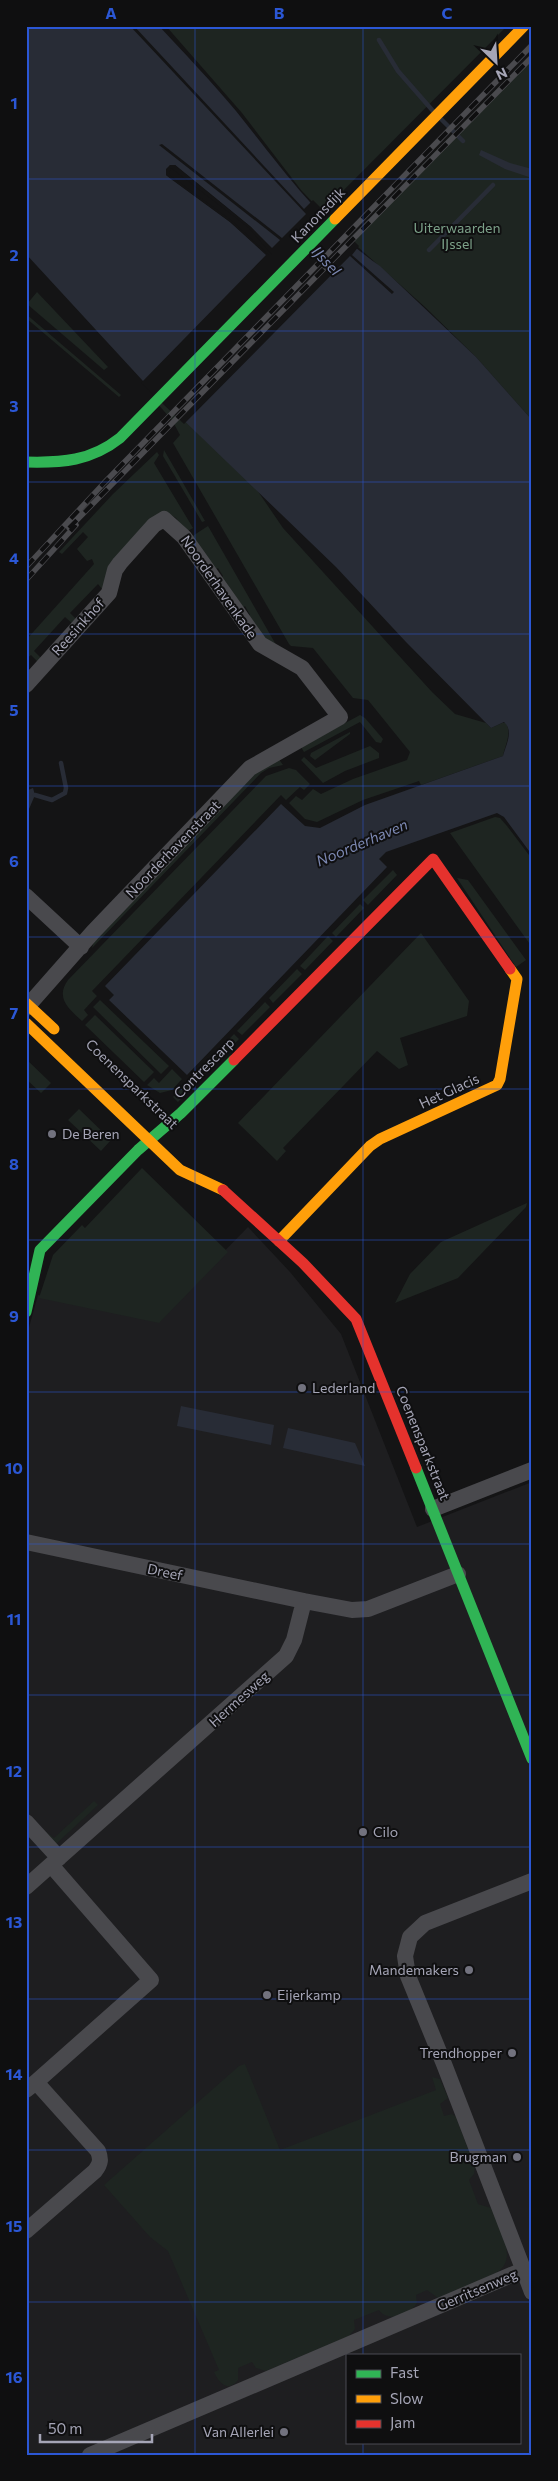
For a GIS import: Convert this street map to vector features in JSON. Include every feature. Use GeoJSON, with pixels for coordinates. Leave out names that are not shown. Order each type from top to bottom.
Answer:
{"type":"FeatureCollection","features":[{"type":"Feature","properties":{"kind":"street","name":"Kanonsdijk"},"geometry":{"type":"LineString","coordinates":[[26,462],[66,463],[84,459],[110,446],[134,424],[524,26]]}},
{"type":"Feature","properties":{"kind":"street","name":"Noorderhavenkade"},"geometry":{"type":"LineString","coordinates":[[120,563],[159,521],[164,519],[172,524],[184,537],[260,644],[302,668],[340,717]]}},
{"type":"Feature","properties":{"kind":"street","name":"Reesinkhof"},"geometry":{"type":"LineString","coordinates":[[26,685],[109,593],[115,570],[120,563]]}},
{"type":"Feature","properties":{"kind":"street","name":"Noorderhavenstraat"},"geometry":{"type":"LineString","coordinates":[[27,1005],[250,768],[340,717]]}},
{"type":"Feature","properties":{"kind":"street","name":"Contrescarp"},"geometry":{"type":"LineString","coordinates":[[26,1312],[40,1250],[138,1150],[160,1131],[433,858]]}},
{"type":"Feature","properties":{"kind":"street","name":"Het Glacis"},"geometry":{"type":"LineString","coordinates":[[279,1240],[362,1154],[380,1139],[497,1085],[500,1079],[517,979],[433,858]]}},
{"type":"Feature","properties":{"kind":"street"},"geometry":{"type":"LineString","coordinates":[[26,896],[80,947]]}},
{"type":"Feature","properties":{"kind":"street","name":"Coenensparkstraat"},"geometry":{"type":"LineString","coordinates":[[27,1005],[65,1040]]}},
{"type":"Feature","properties":{"kind":"street","name":"Coenensparkstraat"},"geometry":{"type":"LineString","coordinates":[[26,1023],[180,1170],[195,1179],[226,1191],[343,1303],[356,1319],[532,1759]]}},
{"type":"Feature","properties":{"kind":"street","name":"Coenensparkstraat"},"geometry":{"type":"LineString","coordinates":[[196,1165],[216,1186]]}},
{"type":"Feature","properties":{"kind":"street"},"geometry":{"type":"LineString","coordinates":[[433,1509],[532,1470]]}},
{"type":"Feature","properties":{"kind":"street","name":"Dreef"},"geometry":{"type":"LineString","coordinates":[[26,1542],[304,1601]]}},
{"type":"Feature","properties":{"kind":"street"},"geometry":{"type":"LineString","coordinates":[[304,1601],[352,1610],[368,1609],[458,1574]]}},
{"type":"Feature","properties":{"kind":"street","name":"Hermesweg"},"geometry":{"type":"LineString","coordinates":[[26,1887],[286,1656],[294,1640],[304,1601]]}},
{"type":"Feature","properties":{"kind":"street"},"geometry":{"type":"LineString","coordinates":[[26,1822],[55,1862],[151,1980],[31,2086],[93,2146],[101,2158],[95,2171],[26,2231]]}},
{"type":"Feature","properties":{"kind":"street","name":"Gerritsenweg"},"geometry":{"type":"LineString","coordinates":[[90,2455],[523,2270],[408,1976],[405,1956],[410,1937],[425,1923],[532,1881]]}},
{"type":"Feature","properties":{"kind":"street"},"geometry":{"type":"LineString","coordinates":[[523,2270],[532,2292]]}},
{"type":"Feature","properties":{"kind":"shaded area"},"geometry":{"type":"Polygon","coordinates":[[[248,1227],[290,1272],[341,1334],[417,1527],[532,1482],[532,2455],[26,2455],[26,1338],[38,1295],[159,1318],[248,1227]]]}},
{"type":"Feature","properties":{"kind":"green space"},"geometry":{"type":"Polygon","coordinates":[[[166,26],[507,26],[322,212],[301,190],[242,113],[166,26]]]}},
{"type":"Feature","properties":{"kind":"green space","name":"Uiterwaarden IJssel"},"geometry":{"type":"Polygon","coordinates":[[[532,53],[532,420],[476,357],[425,307],[349,239],[532,53]]]}},
{"type":"Feature","properties":{"kind":"green space"},"geometry":{"type":"Polygon","coordinates":[[[37,292],[108,367],[104,370],[27,304],[37,292]]]}},
{"type":"Feature","properties":{"kind":"green space"},"geometry":{"type":"Polygon","coordinates":[[[26,314],[121,395],[119,397],[26,318],[26,314]]]}},
{"type":"Feature","properties":{"kind":"green space"},"geometry":{"type":"Polygon","coordinates":[[[161,395],[257,490],[283,528],[432,692],[455,714],[486,723],[491,728],[506,723],[508,735],[503,756],[421,785],[419,781],[363,800],[317,822],[305,819],[289,803],[296,796],[302,800],[313,789],[321,794],[353,779],[407,760],[410,752],[368,700],[353,698],[313,648],[291,646],[289,644],[173,443],[180,435],[172,420],[155,401],[161,395]]]}},
{"type":"Feature","properties":{"kind":"green space"},"geometry":{"type":"Polygon","coordinates":[[[164,450],[205,521],[202,522],[163,456],[164,450]]]}},
{"type":"Feature","properties":{"kind":"green space"},"geometry":{"type":"Polygon","coordinates":[[[157,452],[159,455],[154,463],[193,528],[186,532],[176,518],[171,515],[102,589],[98,584],[70,613],[78,621],[74,625],[65,617],[34,651],[42,659],[39,663],[31,655],[26,659],[26,640],[94,564],[92,559],[87,561],[77,549],[88,537],[83,532],[62,554],[59,552],[113,494],[157,452]]]}},
{"type":"Feature","properties":{"kind":"green space"},"geometry":{"type":"Polygon","coordinates":[[[208,526],[276,645],[265,642],[247,617],[250,615],[245,606],[241,609],[220,579],[223,576],[218,568],[214,570],[191,537],[208,526]]]}},
{"type":"Feature","properties":{"kind":"green space"},"geometry":{"type":"Polygon","coordinates":[[[360,715],[365,718],[383,739],[381,743],[376,742],[360,722],[304,752],[301,747],[360,715]]]}},
{"type":"Feature","properties":{"kind":"green space"},"geometry":{"type":"Polygon","coordinates":[[[350,732],[350,734],[315,760],[310,756],[311,753],[350,732]]]}},
{"type":"Feature","properties":{"kind":"green space"},"geometry":{"type":"Polygon","coordinates":[[[370,746],[379,753],[379,758],[345,771],[323,783],[301,760],[304,757],[316,768],[370,746]]]}},
{"type":"Feature","properties":{"kind":"green space"},"geometry":{"type":"Polygon","coordinates":[[[278,758],[283,765],[269,768],[261,773],[92,948],[95,937],[255,771],[278,758]]]}},
{"type":"Feature","properties":{"kind":"green space"},"geometry":{"type":"Polygon","coordinates":[[[289,768],[296,770],[310,784],[304,790],[300,787],[286,800],[281,795],[92,991],[97,996],[84,1010],[88,1015],[82,1021],[68,1008],[63,998],[64,986],[68,980],[266,776],[289,768]]]}},
{"type":"Feature","properties":{"kind":"green space"},"geometry":{"type":"Polygon","coordinates":[[[495,817],[500,818],[532,859],[532,947],[450,833],[495,817]]]}},
{"type":"Feature","properties":{"kind":"green space"},"geometry":{"type":"Polygon","coordinates":[[[393,870],[397,875],[368,905],[363,900],[393,870]]]}},
{"type":"Feature","properties":{"kind":"green space"},"geometry":{"type":"Polygon","coordinates":[[[457,878],[468,880],[526,960],[516,967],[457,878]]]}},
{"type":"Feature","properties":{"kind":"green space"},"geometry":{"type":"Polygon","coordinates":[[[360,904],[364,908],[336,937],[332,933],[360,904]]]}},
{"type":"Feature","properties":{"kind":"green space"},"geometry":{"type":"Polygon","coordinates":[[[421,933],[469,1001],[467,1016],[400,1038],[408,1065],[399,1069],[377,1051],[283,1148],[286,1151],[277,1161],[238,1123],[421,933]]]}},
{"type":"Feature","properties":{"kind":"green space"},"geometry":{"type":"Polygon","coordinates":[[[328,936],[333,941],[305,970],[300,966],[328,936]]]}},
{"type":"Feature","properties":{"kind":"green space"},"geometry":{"type":"Polygon","coordinates":[[[297,969],[302,974],[273,1003],[269,998],[297,969]]]}},
{"type":"Feature","properties":{"kind":"green space"},"geometry":{"type":"Polygon","coordinates":[[[100,1000],[169,1066],[161,1074],[93,1007],[100,1000]]]}},
{"type":"Feature","properties":{"kind":"green space"},"geometry":{"type":"Polygon","coordinates":[[[265,1002],[270,1007],[242,1035],[237,1031],[265,1002]]]}},
{"type":"Feature","properties":{"kind":"green space"},"geometry":{"type":"Polygon","coordinates":[[[95,1015],[154,1072],[144,1082],[85,1025],[95,1015]]]}},
{"type":"Feature","properties":{"kind":"green space"},"geometry":{"type":"Polygon","coordinates":[[[234,1034],[239,1039],[211,1068],[206,1063],[234,1034]]]}},
{"type":"Feature","properties":{"kind":"green space"},"geometry":{"type":"Polygon","coordinates":[[[26,1059],[51,1083],[41,1093],[26,1079],[26,1059]]]}},
{"type":"Feature","properties":{"kind":"green space"},"geometry":{"type":"Polygon","coordinates":[[[202,1067],[207,1072],[178,1102],[173,1097],[202,1067]]]}},
{"type":"Feature","properties":{"kind":"green space"},"geometry":{"type":"Polygon","coordinates":[[[172,1069],[182,1079],[172,1090],[160,1093],[147,1085],[154,1078],[159,1083],[172,1069]]]}},
{"type":"Feature","properties":{"kind":"green space"},"geometry":{"type":"Polygon","coordinates":[[[79,1109],[111,1140],[101,1151],[68,1120],[79,1109]]]}},
{"type":"Feature","properties":{"kind":"green space"},"geometry":{"type":"Polygon","coordinates":[[[142,1168],[228,1252],[159,1323],[39,1298],[53,1255],[82,1225],[85,1228],[142,1168]]]}},
{"type":"Feature","properties":{"kind":"green space"},"geometry":{"type":"Polygon","coordinates":[[[527,1203],[526,1207],[458,1278],[395,1303],[410,1274],[441,1242],[527,1203]]]}},
{"type":"Feature","properties":{"kind":"green space"},"geometry":{"type":"Polygon","coordinates":[[[94,1801],[98,1805],[56,1844],[45,1831],[54,1838],[94,1801]]]}},
{"type":"Feature","properties":{"kind":"green space"},"geometry":{"type":"Polygon","coordinates":[[[245,2064],[280,2150],[436,2090],[432,2077],[440,2079],[448,2098],[440,2104],[444,2116],[452,2114],[456,2117],[475,2168],[474,2174],[469,2180],[478,2204],[491,2208],[502,2233],[507,2251],[503,2267],[496,2273],[438,2298],[427,2290],[416,2295],[417,2303],[414,2307],[399,2316],[388,2316],[379,2310],[354,2320],[355,2329],[349,2336],[266,2371],[256,2368],[252,2362],[238,2368],[238,2380],[234,2384],[227,2386],[221,2383],[214,2372],[219,2370],[168,2251],[150,2237],[104,2185],[239,2066],[245,2064]]]}},
{"type":"Feature","properties":{"kind":"water"},"geometry":{"type":"Polygon","coordinates":[[[26,26],[159,26],[227,100],[285,173],[321,214],[359,251],[380,266],[476,357],[532,420],[532,855],[504,817],[497,813],[386,852],[379,859],[387,867],[187,1075],[109,1000],[114,995],[105,986],[281,804],[305,826],[320,828],[365,805],[503,756],[509,734],[504,722],[491,728],[406,642],[336,567],[143,381],[26,254],[26,26]],[[170,165],[166,175],[230,222],[269,257],[276,254],[251,227],[175,165],[170,165]]]}},
{"type":"Feature","properties":{"kind":"water"},"geometry":{"type":"Polygon","coordinates":[[[481,150],[510,163],[532,169],[532,178],[505,169],[479,155],[481,150]]]}},
{"type":"Feature","properties":{"kind":"water"},"geometry":{"type":"Polygon","coordinates":[[[33,788],[35,795],[26,816],[26,791],[33,788]]]}},
{"type":"Feature","properties":{"kind":"water"},"geometry":{"type":"Polygon","coordinates":[[[181,1406],[274,1425],[271,1445],[177,1426],[181,1406]]]}},
{"type":"Feature","properties":{"kind":"water"},"geometry":{"type":"Polygon","coordinates":[[[288,1428],[355,1443],[365,1466],[283,1448],[288,1428]]]}},
{"type":"Feature","properties":{"kind":"pier"},"geometry":{"type":"Polygon","coordinates":[[[130,26],[134,26],[304,209],[313,200],[359,246],[352,255],[394,292],[392,294],[350,256],[184,424],[141,383],[266,255],[230,222],[166,175],[166,169],[170,165],[175,165],[251,227],[272,248],[280,240],[159,145],[162,144],[282,238],[306,214],[130,26]],[[171,168],[169,174],[172,177],[231,220],[269,255],[272,255],[249,228],[171,168]]]}},
{"type":"Feature","properties":{"kind":"waterway"},"geometry":{"type":"LineString","coordinates":[[379,40],[398,71],[433,111]]}},
{"type":"Feature","properties":{"kind":"waterway"},"geometry":{"type":"LineString","coordinates":[[442,120],[463,141]]}},
{"type":"Feature","properties":{"kind":"waterway"},"geometry":{"type":"LineString","coordinates":[[429,250],[493,185]]}},
{"type":"Feature","properties":{"kind":"waterway"},"geometry":{"type":"LineString","coordinates":[[35,795],[52,800],[65,793],[66,788],[61,763]]}},
{"type":"Feature","properties":{"kind":"railway"},"geometry":{"type":"LineString","coordinates":[[26,567],[104,483],[532,45]]}},
{"type":"Feature","properties":{"kind":"railway"},"geometry":{"type":"LineString","coordinates":[[69,528],[532,57]]}},
{"type":"Feature","properties":{"kind":"railway"},"geometry":{"type":"LineString","coordinates":[[26,580],[76,525]]}},
{"type":"Feature","properties":{"kind":"traffic: fast"},"geometry":{"type":"LineString","coordinates":[[26,462],[52,462],[76,459],[98,452],[120,438],[335,219]]}},
{"type":"Feature","properties":{"kind":"traffic: fast"},"geometry":{"type":"LineString","coordinates":[[26,1312],[40,1250],[138,1150],[181,1113],[234,1060]]}},
{"type":"Feature","properties":{"kind":"traffic: fast"},"geometry":{"type":"LineString","coordinates":[[416,1468],[532,1759]]}},
{"type":"Feature","properties":{"kind":"traffic: slow"},"geometry":{"type":"LineString","coordinates":[[335,219],[524,26]]}},
{"type":"Feature","properties":{"kind":"traffic: slow"},"geometry":{"type":"LineString","coordinates":[[279,1241],[370,1146],[380,1139],[497,1085],[500,1079],[517,979],[510,969]]}},
{"type":"Feature","properties":{"kind":"traffic: slow"},"geometry":{"type":"LineString","coordinates":[[26,1003],[54,1029]]}},
{"type":"Feature","properties":{"kind":"traffic: slow"},"geometry":{"type":"LineString","coordinates":[[26,1023],[180,1170],[223,1190]]}},
{"type":"Feature","properties":{"kind":"traffic: jam"},"geometry":{"type":"LineString","coordinates":[[234,1060],[433,859],[510,969]]}},
{"type":"Feature","properties":{"kind":"traffic: jam"},"geometry":{"type":"LineString","coordinates":[[223,1190],[303,1263],[356,1319],[416,1468]]}},
{"type":"Feature","properties":{"kind":"place","name":"De Beren"},"geometry":{"type":"Point","coordinates":[52,1134]}},
{"type":"Feature","properties":{"kind":"place","name":"Lederland"},"geometry":{"type":"Point","coordinates":[302,1388]}},
{"type":"Feature","properties":{"kind":"place","name":"Cilo"},"geometry":{"type":"Point","coordinates":[363,1832]}},
{"type":"Feature","properties":{"kind":"place","name":"Mandemakers"},"geometry":{"type":"Point","coordinates":[469,1970]}},
{"type":"Feature","properties":{"kind":"place","name":"Eijerkamp"},"geometry":{"type":"Point","coordinates":[267,1995]}},
{"type":"Feature","properties":{"kind":"place","name":"Trendhopper"},"geometry":{"type":"Point","coordinates":[512,2053]}},
{"type":"Feature","properties":{"kind":"place","name":"Brugman"},"geometry":{"type":"Point","coordinates":[517,2157]}},
{"type":"Feature","properties":{"kind":"place","name":"Van Allerlei"},"geometry":{"type":"Point","coordinates":[284,2432]}},
{"type":"Feature","properties":{"kind":"water label","name":"IJssel"},"geometry":{"type":"Point","coordinates":[326,261]}},
{"type":"Feature","properties":{"kind":"water label","name":"Noorderhaven"},"geometry":{"type":"Point","coordinates":[362,843]}}]}
